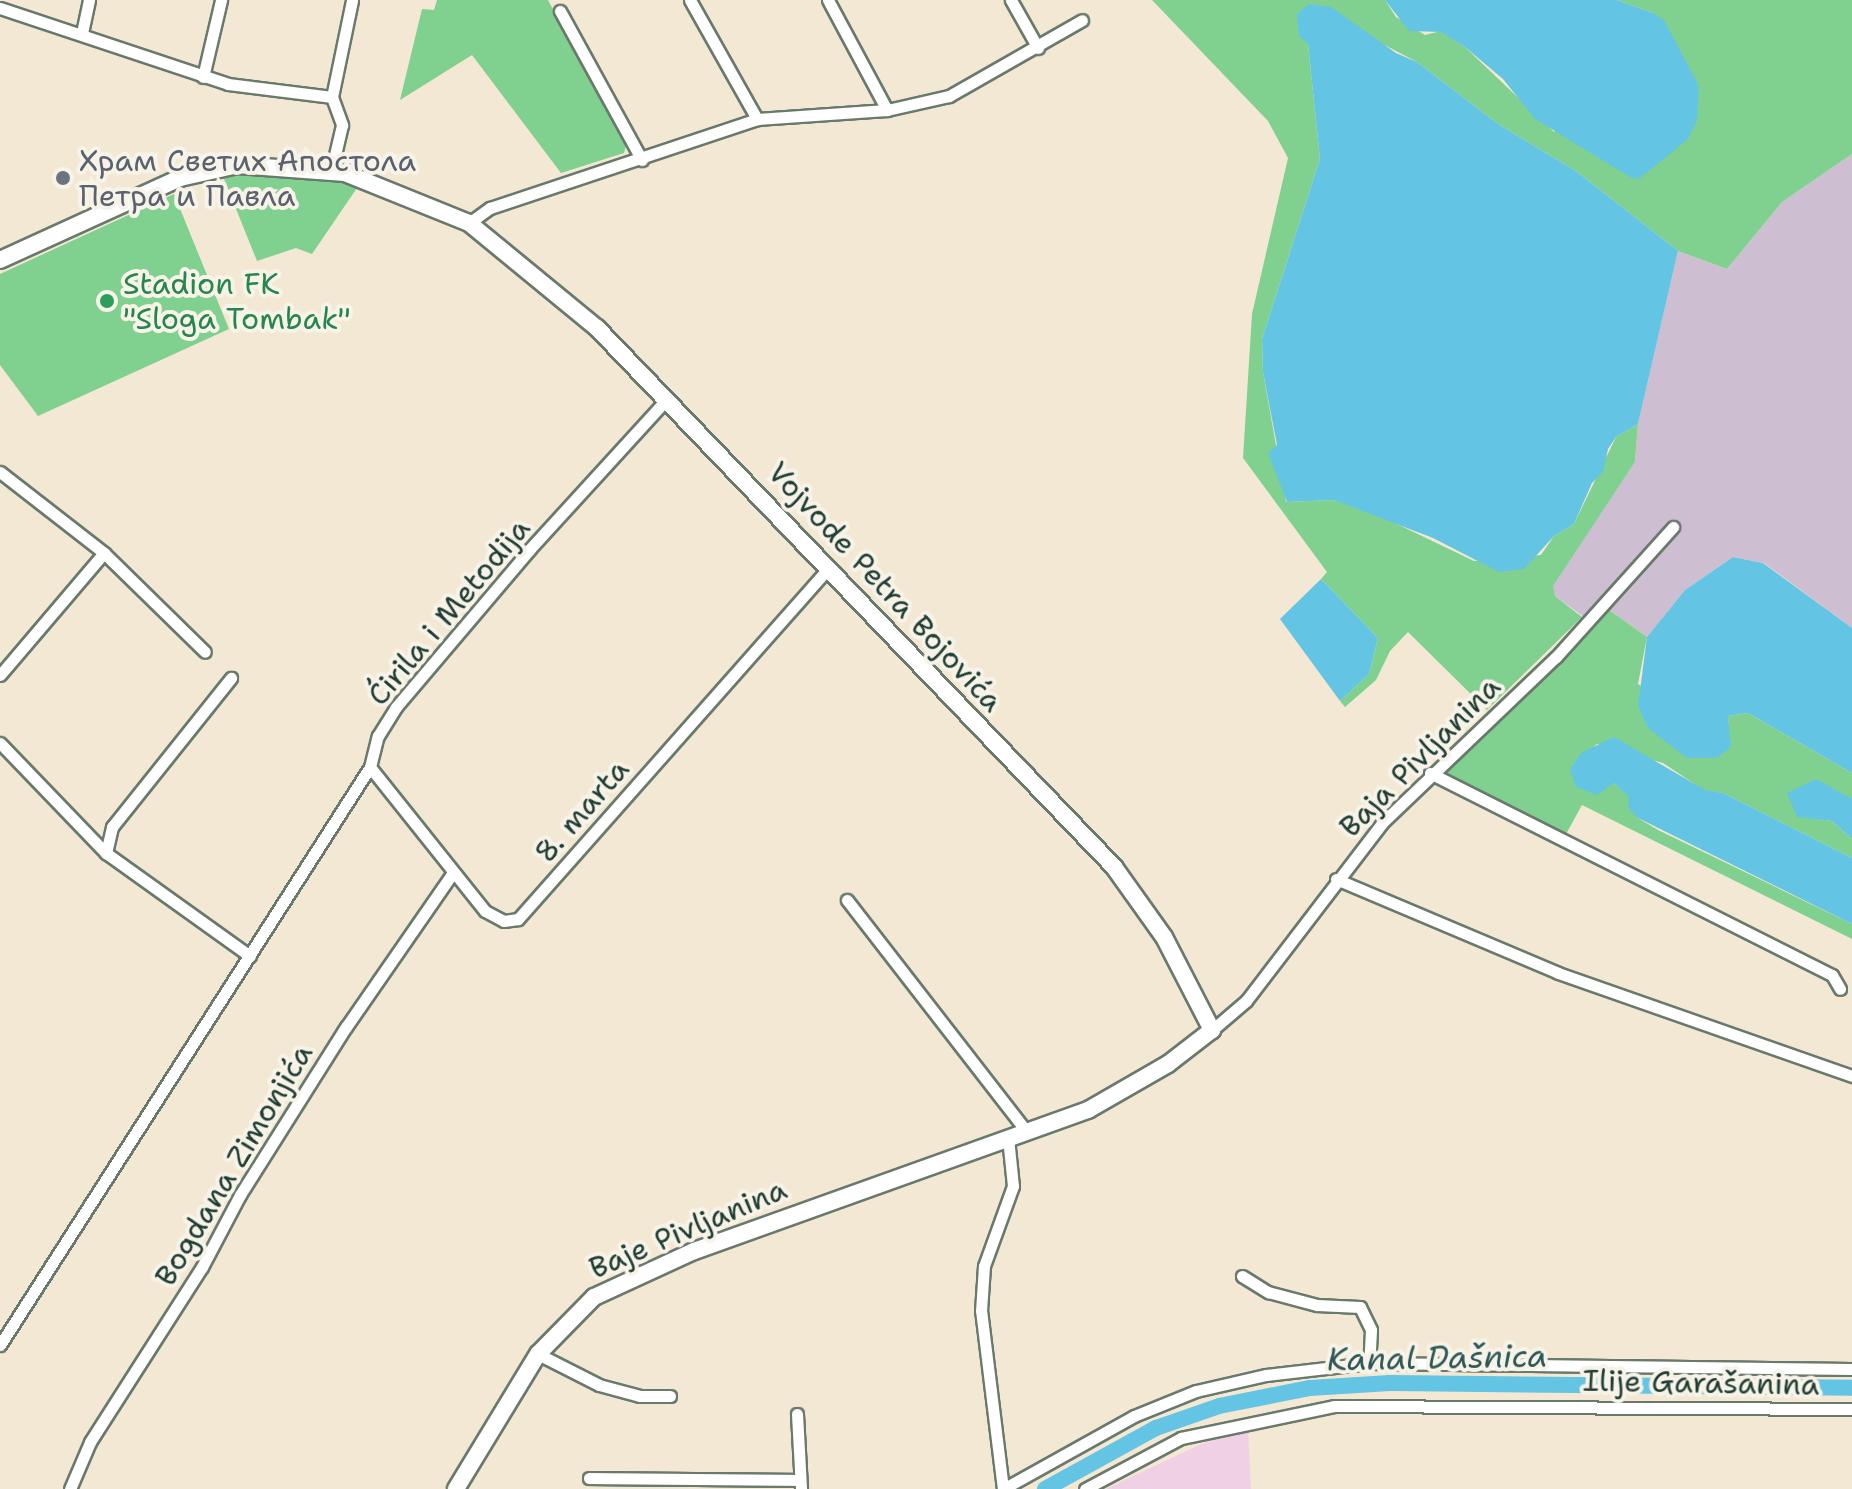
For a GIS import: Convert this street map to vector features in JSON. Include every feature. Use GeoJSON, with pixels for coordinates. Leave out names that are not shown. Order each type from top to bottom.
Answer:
{"type":"FeatureCollection","features":[{"type":"Feature","properties":{"kind":"street"},"geometry":{"type":"LineString","coordinates":[[82,33],[89,0]]}},
{"type":"Feature","properties":{"kind":"street"},"geometry":{"type":"LineString","coordinates":[[203,77],[221,0]]}},
{"type":"Feature","properties":{"kind":"street"},"geometry":{"type":"LineString","coordinates":[[331,172],[342,125],[332,97],[352,0]]}},
{"type":"Feature","properties":{"kind":"street"},"geometry":{"type":"LineString","coordinates":[[690,0],[757,119]]}},
{"type":"Feature","properties":{"kind":"street"},"geometry":{"type":"LineString","coordinates":[[828,0],[887,110]]}},
{"type":"Feature","properties":{"kind":"street"},"geometry":{"type":"LineString","coordinates":[[1011,0],[1038,48]]}},
{"type":"Feature","properties":{"kind":"street"},"geometry":{"type":"LineString","coordinates":[[0,8],[82,33],[203,77],[332,97]]}},
{"type":"Feature","properties":{"kind":"street"},"geometry":{"type":"LineString","coordinates":[[560,11],[642,160]]}},
{"type":"Feature","properties":{"kind":"street"},"geometry":{"type":"LineString","coordinates":[[469,223],[490,208],[642,160],[757,119],[887,110],[975,85],[1082,20]]}},
{"type":"Feature","properties":{"kind":"street","name":"Vojvode Petra Bojovića"},"geometry":{"type":"LineString","coordinates":[[0,260],[204,170],[275,165],[331,172],[375,181],[469,223],[597,328],[1114,867],[1164,937],[1212,1030]]}},
{"type":"Feature","properties":{"kind":"street","name":"Ćirila i Metodija"},"geometry":{"type":"LineString","coordinates":[[0,1345],[370,767],[378,736],[405,696],[665,401]]}},
{"type":"Feature","properties":{"kind":"street"},"geometry":{"type":"LineString","coordinates":[[0,472],[104,553],[205,652]]}},
{"type":"Feature","properties":{"kind":"street","name":"Baja Pivljanina"},"geometry":{"type":"LineString","coordinates":[[1212,1030],[1246,1001],[1336,879],[1430,773],[1556,657],[1673,527]]}},
{"type":"Feature","properties":{"kind":"street"},"geometry":{"type":"LineString","coordinates":[[0,675],[104,553]]}},
{"type":"Feature","properties":{"kind":"street","name":"8. marta"},"geometry":{"type":"LineString","coordinates":[[370,767],[452,874],[485,911],[504,921],[518,919],[829,568]]}},
{"type":"Feature","properties":{"kind":"street"},"geometry":{"type":"LineString","coordinates":[[106,853],[112,827],[231,678]]}},
{"type":"Feature","properties":{"kind":"street"},"geometry":{"type":"LineString","coordinates":[[0,743],[106,853],[250,956]]}},
{"type":"Feature","properties":{"kind":"street"},"geometry":{"type":"LineString","coordinates":[[1430,773],[1819,968],[1832,975],[1840,989]]}},
{"type":"Feature","properties":{"kind":"street","name":"Bogdana Zimonjića"},"geometry":{"type":"LineString","coordinates":[[70,1489],[90,1442],[202,1267],[240,1195],[452,874]]}},
{"type":"Feature","properties":{"kind":"street"},"geometry":{"type":"LineString","coordinates":[[1336,879],[1558,973],[1852,1076]]}},
{"type":"Feature","properties":{"kind":"street"},"geometry":{"type":"LineString","coordinates":[[847,900],[1027,1132]]}},
{"type":"Feature","properties":{"kind":"street","name":"Baje Pivljanina"},"geometry":{"type":"LineString","coordinates":[[456,1489],[538,1354],[594,1297],[638,1274],[1027,1132],[1121,1093],[1212,1030]]}},
{"type":"Feature","properties":{"kind":"street"},"geometry":{"type":"LineString","coordinates":[[1008,1138],[1013,1186],[984,1266],[981,1311],[1003,1489],[1072,1446],[1196,1391],[1266,1375],[1369,1363],[1852,1369]]}},
{"type":"Feature","properties":{"kind":"street"},"geometry":{"type":"LineString","coordinates":[[1242,1276],[1268,1292],[1304,1302],[1360,1307],[1371,1330],[1369,1363]]}},
{"type":"Feature","properties":{"kind":"street"},"geometry":{"type":"LineString","coordinates":[[538,1354],[599,1385],[640,1396],[670,1396]]}},
{"type":"Feature","properties":{"kind":"street","name":"Ilije Garašanina"},"geometry":{"type":"LineString","coordinates":[[1085,1489],[1181,1438],[1334,1406],[1852,1409]]}},
{"type":"Feature","properties":{"kind":"street"},"geometry":{"type":"LineString","coordinates":[[589,1478],[800,1484],[797,1414]]}},
{"type":"Feature","properties":{"kind":"shaded area"},"geometry":{"type":"Polygon","coordinates":[[[1852,154],[1852,628],[1764,563],[1733,557],[1685,590],[1647,637],[1609,610],[1595,625],[1555,596],[1552,586],[1635,462],[1638,424],[1678,251],[1727,269],[1782,202],[1852,154]]]}},
{"type":"Feature","properties":{"kind":"shaded area"},"geometry":{"type":"Polygon","coordinates":[[[1248,1429],[1251,1489],[1106,1489],[1199,1445],[1248,1429]]]}},
{"type":"Feature","properties":{"kind":"green space"},"geometry":{"type":"Polygon","coordinates":[[[437,0],[548,0],[626,146],[624,153],[561,173],[472,55],[400,100],[422,9],[434,10],[437,0]]]}},
{"type":"Feature","properties":{"kind":"green space"},"geometry":{"type":"Polygon","coordinates":[[[1152,0],[1385,0],[1396,17],[1425,35],[1441,31],[1465,47],[1554,132],[1653,13],[1617,0],[1852,0],[1852,154],[1782,202],[1727,269],[1678,251],[1576,171],[1498,124],[1417,62],[1375,40],[1308,44],[1320,159],[1262,339],[1263,372],[1286,502],[1334,500],[1372,512],[1474,561],[1541,555],[1554,536],[1574,524],[1616,437],[1638,424],[1635,462],[1553,586],[1555,596],[1582,617],[1487,710],[1408,632],[1390,651],[1376,680],[1345,707],[1340,701],[1369,674],[1378,638],[1321,579],[1327,572],[1243,458],[1252,314],[1288,158],[1268,121],[1152,0]]]}},
{"type":"Feature","properties":{"kind":"green space"},"geometry":{"type":"Polygon","coordinates":[[[222,174],[308,176],[359,185],[312,254],[296,248],[257,261],[222,174]]]}},
{"type":"Feature","properties":{"kind":"green space","name":"Stadion FK \"Sloga Tombak\""},"geometry":{"type":"Polygon","coordinates":[[[174,194],[229,329],[38,416],[0,365],[0,274],[174,194]]]}},
{"type":"Feature","properties":{"kind":"green space"},"geometry":{"type":"Polygon","coordinates":[[[1609,610],[1647,637],[1638,684],[1730,747],[1728,716],[1748,713],[1852,773],[1852,799],[1797,816],[1832,821],[1852,839],[1852,858],[1723,793],[1705,791],[1663,763],[1597,744],[1570,769],[1614,783],[1630,797],[1638,818],[1658,830],[1852,924],[1852,939],[1582,805],[1565,836],[1441,773],[1609,610]]]}},
{"type":"Feature","properties":{"kind":"water"},"geometry":{"type":"Polygon","coordinates":[[[1385,0],[1617,0],[1653,13],[1664,20],[1699,86],[1697,121],[1687,140],[1639,179],[1630,177],[1535,119],[1503,79],[1465,47],[1441,32],[1409,31],[1385,0]]]}},
{"type":"Feature","properties":{"kind":"water"},"geometry":{"type":"Polygon","coordinates":[[[1309,4],[1331,7],[1396,53],[1417,62],[1498,124],[1576,171],[1678,251],[1638,424],[1616,437],[1608,449],[1603,472],[1592,483],[1574,524],[1554,536],[1524,569],[1499,572],[1433,538],[1334,500],[1287,502],[1268,453],[1277,445],[1263,372],[1262,339],[1320,159],[1308,44],[1299,36],[1297,14],[1309,4]]]}},
{"type":"Feature","properties":{"kind":"water"},"geometry":{"type":"Polygon","coordinates":[[[1733,557],[1763,563],[1852,628],[1852,773],[1748,713],[1728,716],[1731,747],[1717,758],[1687,758],[1648,728],[1638,706],[1647,637],[1685,590],[1733,557]]]}},
{"type":"Feature","properties":{"kind":"water"},"geometry":{"type":"Polygon","coordinates":[[[1321,579],[1378,638],[1369,674],[1340,701],[1280,619],[1321,579]]]}},
{"type":"Feature","properties":{"kind":"water"},"geometry":{"type":"Polygon","coordinates":[[[1614,737],[1705,790],[1723,793],[1852,858],[1852,924],[1638,818],[1628,807],[1629,797],[1614,783],[1597,795],[1576,787],[1570,769],[1581,753],[1614,737]]]}},
{"type":"Feature","properties":{"kind":"water"},"geometry":{"type":"Polygon","coordinates":[[[1816,779],[1852,799],[1852,839],[1832,821],[1797,817],[1787,793],[1816,779]]]}},
{"type":"Feature","properties":{"kind":"waterway","name":"Kanal Dašnica"},"geometry":{"type":"LineString","coordinates":[[1045,1489],[1156,1428],[1219,1406],[1310,1388],[1390,1383],[1852,1388]]}},
{"type":"Feature","properties":{"kind":"place","name":"Храм Светих Апостола Петра и Павла"},"geometry":{"type":"Point","coordinates":[63,178]}},
{"type":"Feature","properties":{"kind":"place","name":"Stadion FK \"Sloga Tombak\""},"geometry":{"type":"Point","coordinates":[107,301]}}]}
